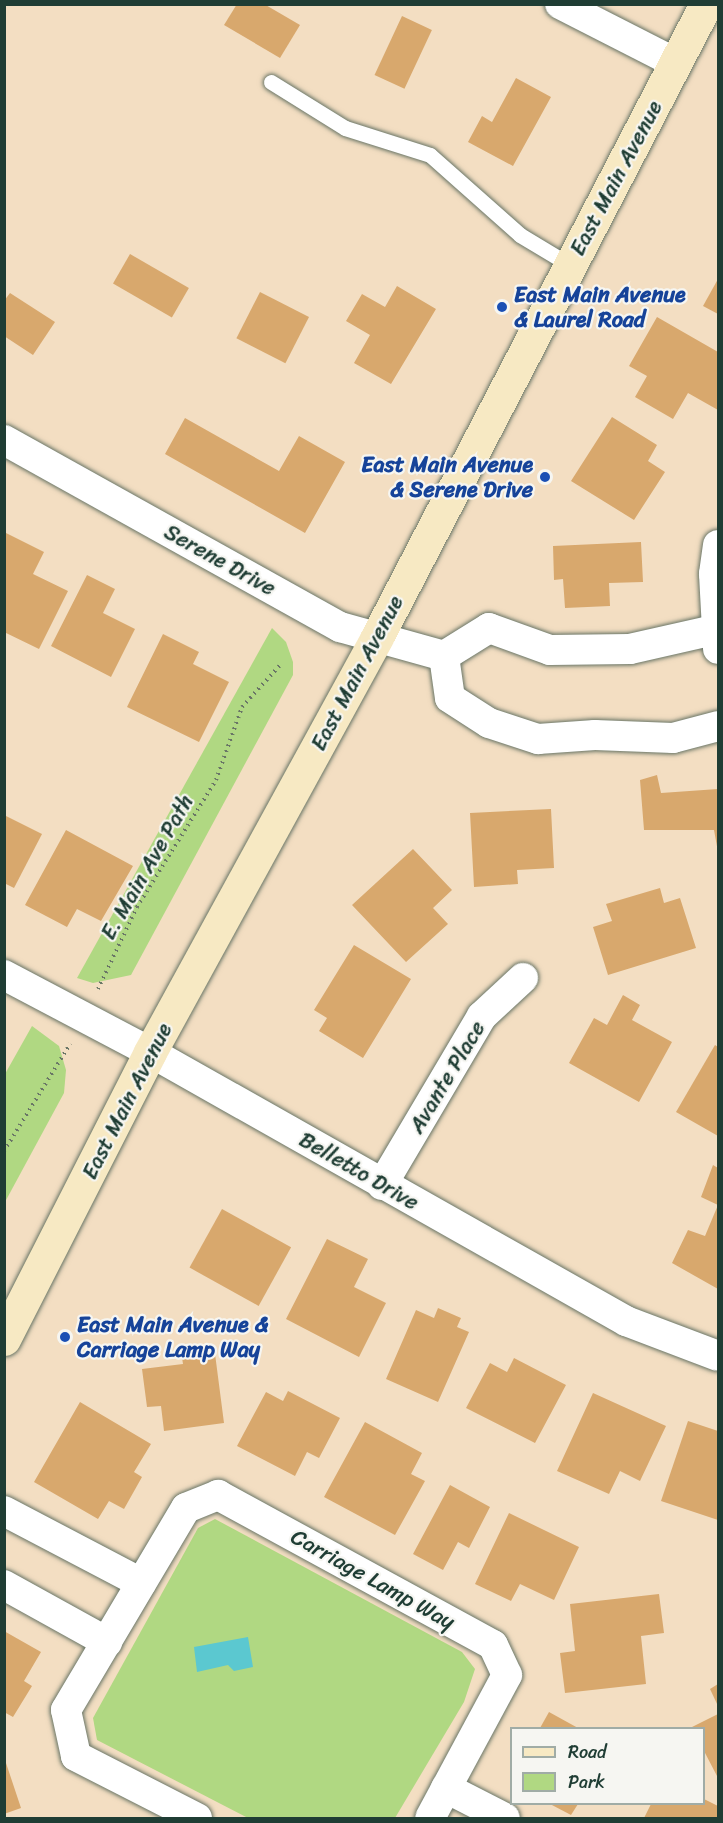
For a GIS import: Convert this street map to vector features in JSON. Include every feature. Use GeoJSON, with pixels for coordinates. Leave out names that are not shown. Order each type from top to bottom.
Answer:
{"type":"FeatureCollection","features":[{"type":"Feature","properties":{"kind":"main road","name":"East Main Avenue"},"geometry":{"type":"LineString","coordinates":[[4,1339],[150,1052],[377,637],[706,4]]}},
{"type":"Feature","properties":{"kind":"street"},"geometry":{"type":"LineString","coordinates":[[560,4],[676,63]]}},
{"type":"Feature","properties":{"kind":"street","name":"Serene Drive"},"geometry":{"type":"LineString","coordinates":[[4,440],[340,627],[444,656]]}},
{"type":"Feature","properties":{"kind":"street"},"geometry":{"type":"LineString","coordinates":[[718,544],[714,574],[718,635],[630,649],[550,650],[489,628],[444,656],[450,698],[489,723],[538,740],[595,735],[673,738],[718,726]]}},
{"type":"Feature","properties":{"kind":"street","name":"Belletto Drive"},"geometry":{"type":"LineString","coordinates":[[4,975],[150,1052],[626,1321],[718,1356]]}},
{"type":"Feature","properties":{"kind":"street","name":"Avante Place"},"geometry":{"type":"LineString","coordinates":[[382,1185],[482,1016],[523,978]]}},
{"type":"Feature","properties":{"kind":"street","name":"Carriage Lamp Way"},"geometry":{"type":"LineString","coordinates":[[197,1818],[76,1756],[66,1710],[186,1508],[218,1495],[492,1645],[507,1675],[430,1818]]}},
{"type":"Feature","properties":{"kind":"street"},"geometry":{"type":"LineString","coordinates":[[4,1511],[141,1582]]}},
{"type":"Feature","properties":{"kind":"street"},"geometry":{"type":"LineString","coordinates":[[4,1586],[107,1642]]}},
{"type":"Feature","properties":{"kind":"street"},"geometry":{"type":"LineString","coordinates":[[446,1788],[505,1818]]}},
{"type":"Feature","properties":{"kind":"lane"},"geometry":{"type":"LineString","coordinates":[[271,82],[345,128],[430,155],[520,235],[570,265]]}},
{"type":"Feature","properties":{"kind":"path","name":"E. Main Ave Path"},"geometry":{"type":"LineString","coordinates":[[4,1150],[85,1018],[137,907],[216,780],[242,707],[281,664]]}},
{"type":"Feature","properties":{"kind":"green space"},"geometry":{"type":"Polygon","coordinates":[[[272,628],[286,642],[293,662],[293,675],[131,975],[93,983],[77,978],[272,628]]]}},
{"type":"Feature","properties":{"kind":"green space"},"geometry":{"type":"Polygon","coordinates":[[[32,1026],[59,1046],[66,1070],[64,1093],[5,1202],[5,1074],[32,1026]]]}},
{"type":"Feature","properties":{"kind":"green space"},"geometry":{"type":"Polygon","coordinates":[[[215,1519],[462,1652],[475,1669],[464,1702],[395,1818],[248,1818],[97,1740],[93,1718],[198,1528],[215,1519]]]}},
{"type":"Feature","properties":{"kind":"water"},"geometry":{"type":"Polygon","coordinates":[[[248,1637],[253,1667],[234,1671],[228,1665],[197,1672],[194,1647],[248,1637]]]}},
{"type":"Feature","properties":{"kind":"building"},"geometry":{"type":"Polygon","coordinates":[[[237,4],[264,4],[300,25],[280,58],[224,25],[237,4]]]}},
{"type":"Feature","properties":{"kind":"building"},"geometry":{"type":"Polygon","coordinates":[[[402,16],[432,30],[404,89],[375,75],[402,16]]]}},
{"type":"Feature","properties":{"kind":"building"},"geometry":{"type":"Polygon","coordinates":[[[516,78],[551,97],[513,166],[468,142],[482,116],[492,122],[516,78]]]}},
{"type":"Feature","properties":{"kind":"building"},"geometry":{"type":"Polygon","coordinates":[[[130,254],[189,288],[172,317],[113,283],[130,254]]]}},
{"type":"Feature","properties":{"kind":"building"},"geometry":{"type":"Polygon","coordinates":[[[718,279],[718,314],[703,306],[718,279]]]}},
{"type":"Feature","properties":{"kind":"building"},"geometry":{"type":"Polygon","coordinates":[[[397,286],[436,309],[391,384],[354,363],[370,335],[346,321],[362,294],[385,307],[397,286]]]}},
{"type":"Feature","properties":{"kind":"building"},"geometry":{"type":"Polygon","coordinates":[[[260,292],[309,317],[285,363],[236,338],[260,292]]]}},
{"type":"Feature","properties":{"kind":"building"},"geometry":{"type":"Polygon","coordinates":[[[10,293],[55,322],[33,355],[4,336],[4,301],[10,293]]]}},
{"type":"Feature","properties":{"kind":"building"},"geometry":{"type":"Polygon","coordinates":[[[657,317],[718,352],[718,410],[688,393],[673,419],[635,397],[647,376],[629,366],[657,317]]]}},
{"type":"Feature","properties":{"kind":"building"},"geometry":{"type":"Polygon","coordinates":[[[612,417],[657,445],[648,461],[665,472],[634,520],[571,481],[612,417]]]}},
{"type":"Feature","properties":{"kind":"building"},"geometry":{"type":"Polygon","coordinates":[[[185,418],[279,471],[299,436],[345,462],[305,533],[165,454],[185,418]]]}},
{"type":"Feature","properties":{"kind":"building"},"geometry":{"type":"Polygon","coordinates":[[[4,532],[44,552],[33,574],[68,591],[39,649],[4,632],[4,532]]]}},
{"type":"Feature","properties":{"kind":"building"},"geometry":{"type":"Polygon","coordinates":[[[641,542],[643,582],[609,583],[610,606],[565,608],[563,579],[554,580],[553,546],[641,542]]]}},
{"type":"Feature","properties":{"kind":"building"},"geometry":{"type":"Polygon","coordinates":[[[87,575],[115,589],[103,613],[135,629],[111,677],[51,646],[87,575]]]}},
{"type":"Feature","properties":{"kind":"building"},"geometry":{"type":"Polygon","coordinates":[[[163,634],[199,652],[193,664],[229,682],[199,742],[127,707],[163,634]]]}},
{"type":"Feature","properties":{"kind":"building"},"geometry":{"type":"Polygon","coordinates":[[[657,775],[661,793],[718,789],[718,852],[714,830],[644,830],[640,780],[657,775]]]}},
{"type":"Feature","properties":{"kind":"building"},"geometry":{"type":"Polygon","coordinates":[[[551,809],[554,868],[517,870],[518,884],[474,887],[470,813],[551,809]]]}},
{"type":"Feature","properties":{"kind":"building"},"geometry":{"type":"Polygon","coordinates":[[[4,815],[42,834],[14,888],[4,883],[4,815]]]}},
{"type":"Feature","properties":{"kind":"building"},"geometry":{"type":"Polygon","coordinates":[[[66,830],[133,866],[101,921],[77,909],[67,927],[25,905],[66,830]]]}},
{"type":"Feature","properties":{"kind":"building"},"geometry":{"type":"Polygon","coordinates":[[[413,849],[452,890],[433,908],[448,924],[406,962],[352,905],[413,849]]]}},
{"type":"Feature","properties":{"kind":"building"},"geometry":{"type":"Polygon","coordinates":[[[660,888],[664,903],[680,898],[696,948],[608,975],[593,927],[612,921],[606,904],[660,888]]]}},
{"type":"Feature","properties":{"kind":"building"},"geometry":{"type":"Polygon","coordinates":[[[354,945],[411,979],[363,1058],[319,1031],[327,1018],[314,1010],[354,945]]]}},
{"type":"Feature","properties":{"kind":"building"},"geometry":{"type":"Polygon","coordinates":[[[623,995],[640,1005],[632,1020],[672,1042],[639,1102],[569,1063],[594,1018],[607,1025],[623,995]]]}},
{"type":"Feature","properties":{"kind":"building"},"geometry":{"type":"Polygon","coordinates":[[[715,1045],[718,1047],[718,1136],[676,1112],[715,1045]]]}},
{"type":"Feature","properties":{"kind":"building"},"geometry":{"type":"Polygon","coordinates":[[[713,1165],[718,1168],[718,1205],[701,1197],[713,1165]]]}},
{"type":"Feature","properties":{"kind":"building"},"geometry":{"type":"Polygon","coordinates":[[[718,1205],[718,1289],[672,1263],[688,1230],[705,1236],[718,1205]]]}},
{"type":"Feature","properties":{"kind":"building"},"geometry":{"type":"Polygon","coordinates":[[[222,1209],[291,1247],[259,1306],[190,1268],[222,1209]]]}},
{"type":"Feature","properties":{"kind":"building"},"geometry":{"type":"Polygon","coordinates":[[[327,1239],[368,1259],[354,1287],[386,1303],[359,1357],[286,1319],[327,1239]]]}},
{"type":"Feature","properties":{"kind":"building"},"geometry":{"type":"Polygon","coordinates":[[[438,1308],[461,1318],[457,1327],[469,1332],[438,1402],[386,1379],[416,1310],[434,1318],[438,1308]]]}},
{"type":"Feature","properties":{"kind":"building"},"geometry":{"type":"Polygon","coordinates":[[[214,1346],[224,1423],[164,1431],[161,1406],[147,1407],[142,1369],[183,1364],[181,1351],[214,1346]]]}},
{"type":"Feature","properties":{"kind":"building"},"geometry":{"type":"Polygon","coordinates":[[[514,1358],[566,1385],[535,1443],[466,1408],[490,1363],[507,1372],[514,1358]]]}},
{"type":"Feature","properties":{"kind":"building"},"geometry":{"type":"Polygon","coordinates":[[[288,1391],[340,1418],[319,1458],[307,1452],[295,1476],[237,1446],[266,1392],[283,1401],[288,1391]]]}},
{"type":"Feature","properties":{"kind":"building"},"geometry":{"type":"Polygon","coordinates":[[[593,1393],[666,1426],[640,1481],[620,1471],[609,1494],[557,1471],[593,1393]]]}},
{"type":"Feature","properties":{"kind":"building"},"geometry":{"type":"Polygon","coordinates":[[[80,1402],[151,1444],[134,1472],[142,1477],[124,1509],[109,1501],[98,1519],[34,1482],[80,1402]]]}},
{"type":"Feature","properties":{"kind":"building"},"geometry":{"type":"Polygon","coordinates":[[[688,1421],[718,1431],[718,1520],[661,1501],[688,1421]]]}},
{"type":"Feature","properties":{"kind":"building"},"geometry":{"type":"Polygon","coordinates":[[[365,1422],[422,1453],[411,1474],[425,1481],[395,1535],[324,1497],[365,1422]]]}},
{"type":"Feature","properties":{"kind":"building"},"geometry":{"type":"Polygon","coordinates":[[[450,1485],[490,1507],[469,1548],[458,1542],[443,1570],[413,1554],[450,1485]]]}},
{"type":"Feature","properties":{"kind":"building"},"geometry":{"type":"Polygon","coordinates":[[[509,1513],[579,1547],[554,1600],[520,1584],[511,1601],[475,1584],[509,1513]]]}},
{"type":"Feature","properties":{"kind":"building"},"geometry":{"type":"Polygon","coordinates":[[[659,1594],[664,1633],[641,1636],[646,1684],[565,1693],[560,1653],[575,1651],[570,1604],[659,1594]]]}},
{"type":"Feature","properties":{"kind":"building"},"geometry":{"type":"Polygon","coordinates":[[[4,1631],[41,1652],[24,1681],[32,1686],[13,1717],[4,1712],[4,1631]]]}},
{"type":"Feature","properties":{"kind":"building"},"geometry":{"type":"Polygon","coordinates":[[[718,1684],[718,1706],[710,1689],[718,1684]]]}},
{"type":"Feature","properties":{"kind":"building"},"geometry":{"type":"Polygon","coordinates":[[[549,1712],[576,1727],[541,1727],[549,1712]]]}},
{"type":"Feature","properties":{"kind":"building"},"geometry":{"type":"Polygon","coordinates":[[[718,1714],[717,1776],[705,1753],[705,1727],[692,1727],[718,1714]]]}},
{"type":"Feature","properties":{"kind":"building"},"geometry":{"type":"Polygon","coordinates":[[[6,1763],[21,1808],[4,1814],[4,1764],[6,1763]]]}},
{"type":"Feature","properties":{"kind":"building"},"geometry":{"type":"Polygon","coordinates":[[[705,1800],[718,1806],[718,1818],[644,1818],[650,1805],[705,1805],[705,1800]]]}},
{"type":"Feature","properties":{"kind":"building"},"geometry":{"type":"Polygon","coordinates":[[[552,1805],[577,1805],[571,1815],[552,1805]]]}},
{"type":"Feature","properties":{"kind":"place","name":"East Main Avenue & Laurel Road"},"geometry":{"type":"Point","coordinates":[502,307]}},
{"type":"Feature","properties":{"kind":"place","name":"East Main Avenue & Serene Drive"},"geometry":{"type":"Point","coordinates":[545,477]}},
{"type":"Feature","properties":{"kind":"place","name":"East Main Avenue & Carriage Lamp Way"},"geometry":{"type":"Point","coordinates":[65,1337]}}]}
